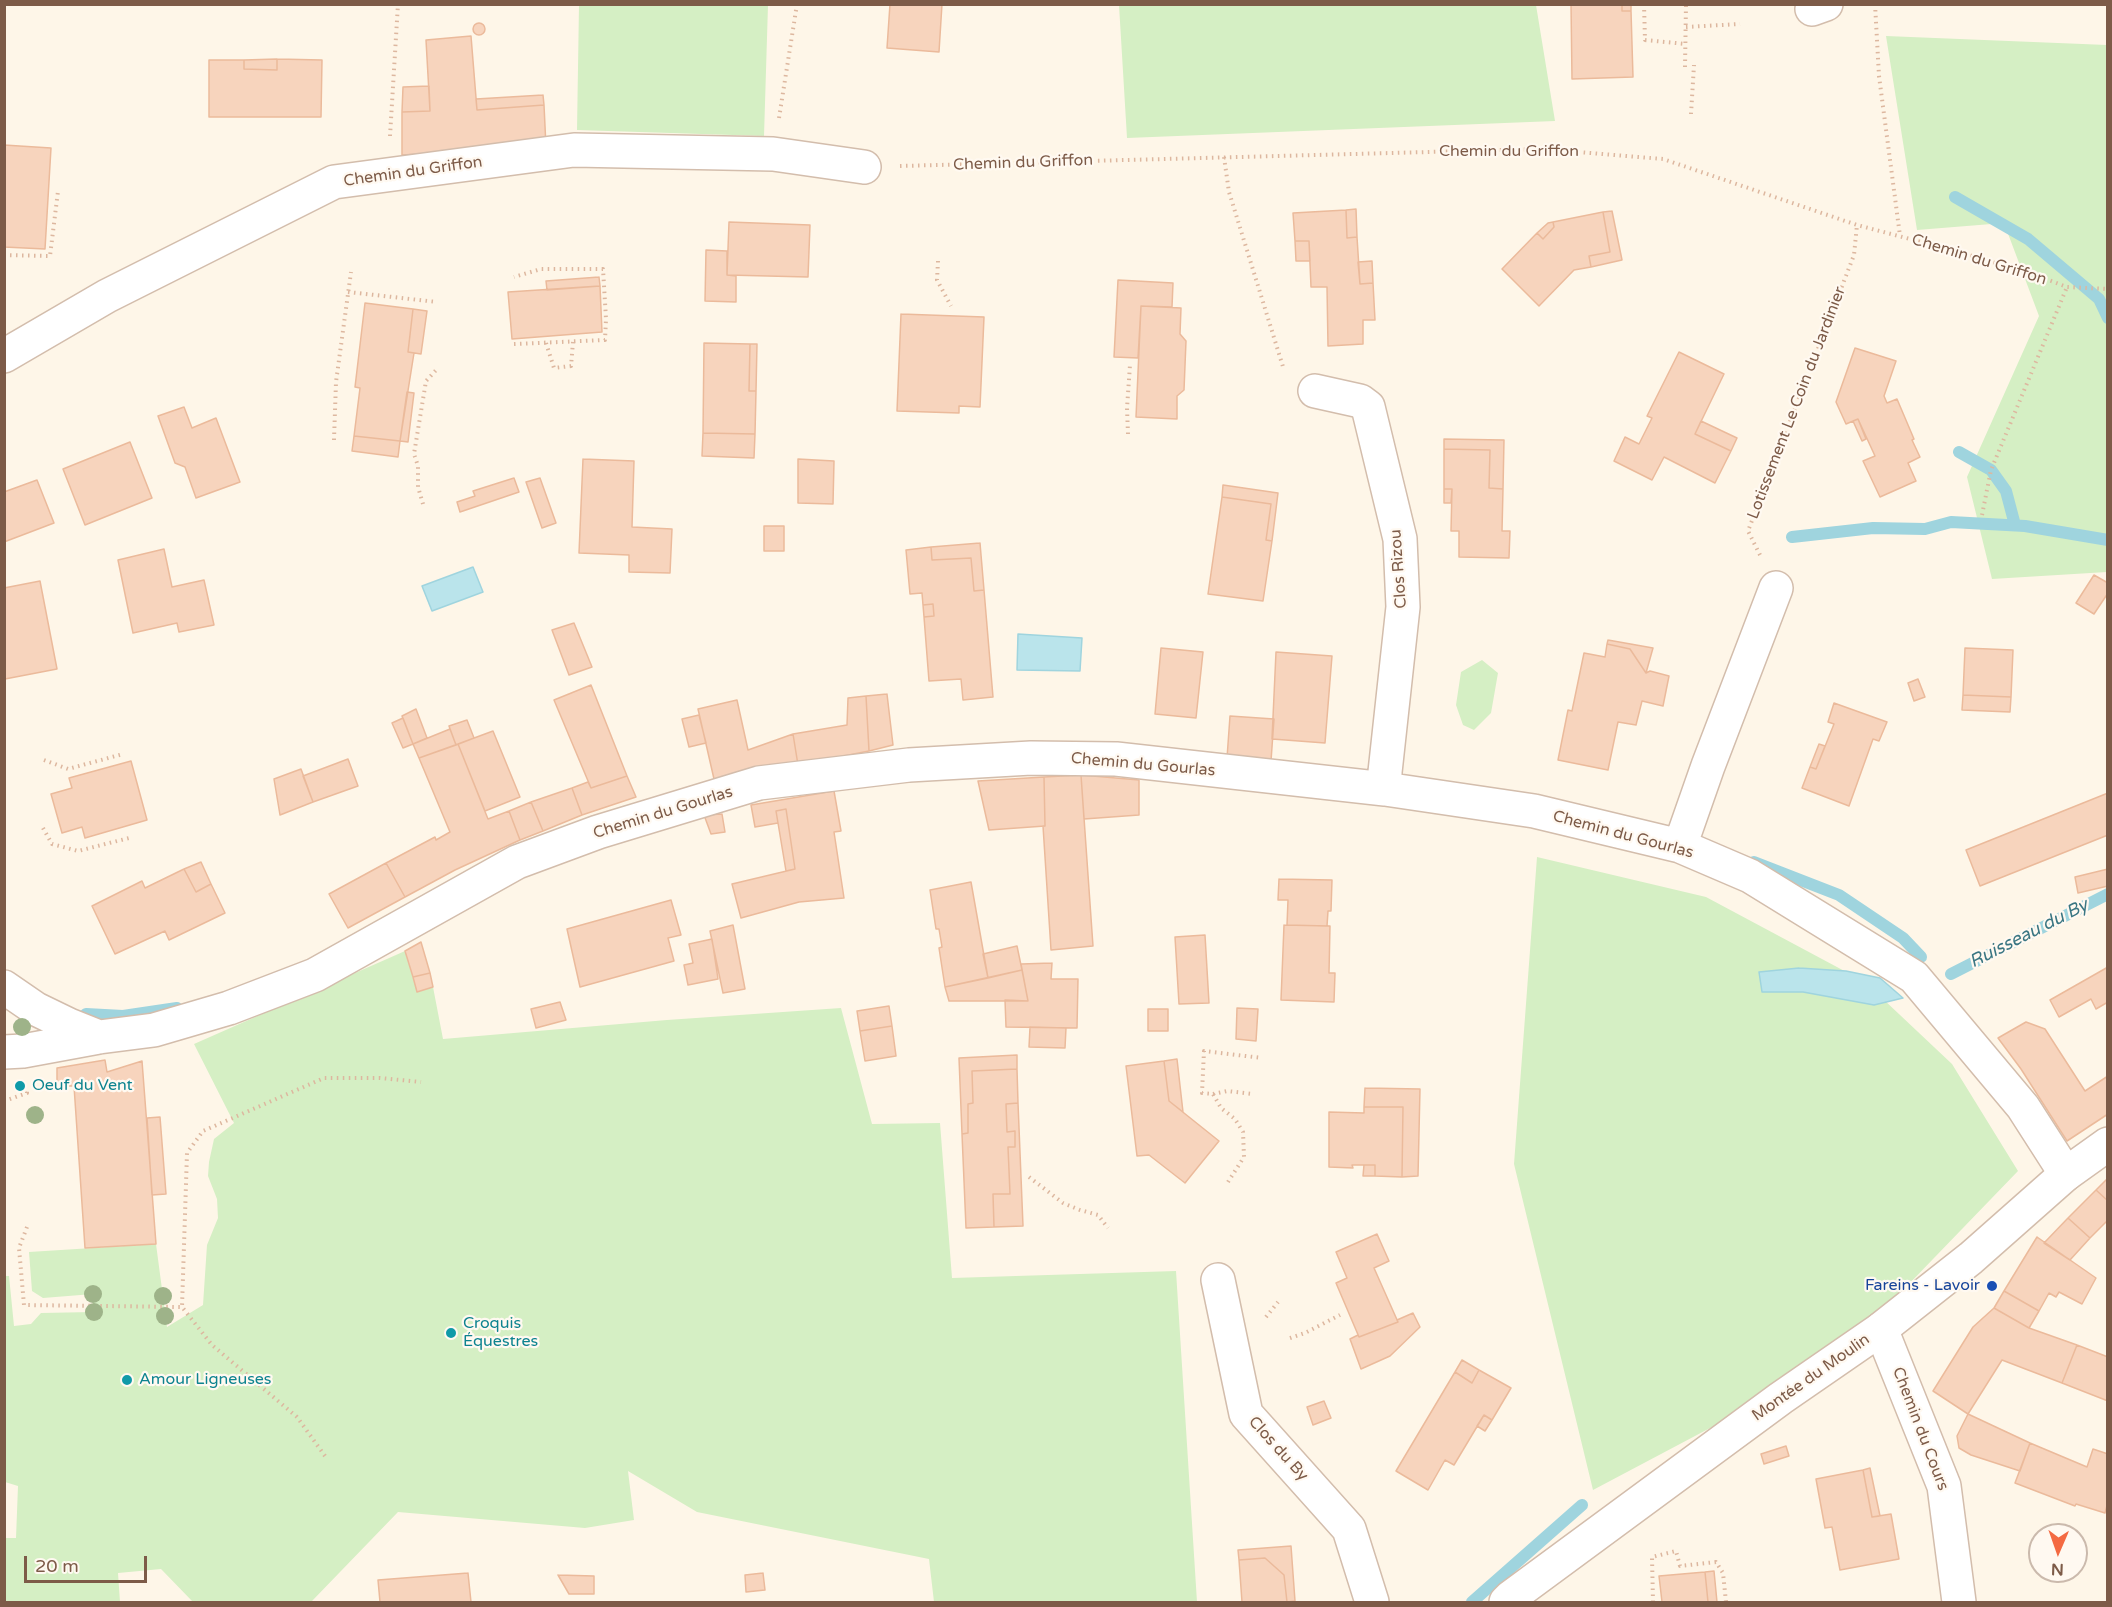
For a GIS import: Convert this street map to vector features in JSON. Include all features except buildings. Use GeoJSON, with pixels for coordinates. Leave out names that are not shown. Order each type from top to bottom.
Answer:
{"type":"FeatureCollection","features":[{"type":"Feature","properties":{"kind":"street","name":"Chemin du Griffon"},"geometry":{"type":"LineString","coordinates":[[4,357],[107,296],[334,182],[574,150],[773,154],[877,167]]}},
{"type":"Feature","properties":{"kind":"street","name":"Clos Rizou"},"geometry":{"type":"LineString","coordinates":[[1315,391],[1360,401],[1368,407],[1400,539],[1403,607],[1384,789]]}},
{"type":"Feature","properties":{"kind":"street"},"geometry":{"type":"LineString","coordinates":[[1680,846],[1776,588]]}},
{"type":"Feature","properties":{"kind":"street","name":"Chemin du Gourlas"},"geometry":{"type":"LineString","coordinates":[[4,1052],[154,1030],[229,1008],[315,975],[517,862],[598,832],[759,783],[909,765],[1031,758],[1116,759],[1384,789],[1534,811],[1680,846],[1750,876],[1914,977],[2023,1107],[2066,1174]]}},
{"type":"Feature","properties":{"kind":"street","name":"Chemin du Gourlas"},"geometry":{"type":"LineString","coordinates":[[4,987],[69,1026],[99,1037]]}},
{"type":"Feature","properties":{"kind":"street","name":"Montée du Moulin"},"geometry":{"type":"LineString","coordinates":[[1506,1602],[1781,1398],[1881,1329],[1971,1258],[2066,1174],[2108,1144]]}},
{"type":"Feature","properties":{"kind":"street","name":"Clos du By"},"geometry":{"type":"LineString","coordinates":[[1218,1280],[1246,1414],[1349,1529],[1372,1602]]}},
{"type":"Feature","properties":{"kind":"street","name":"Chemin du Cours"},"geometry":{"type":"LineString","coordinates":[[1881,1329],[1944,1486],[1959,1602]]}},
{"type":"Feature","properties":{"kind":"path"},"geometry":{"type":"LineString","coordinates":[[383,176],[390,143],[398,4]]}},
{"type":"Feature","properties":{"kind":"path"},"geometry":{"type":"LineString","coordinates":[[773,154],[798,4]]}},
{"type":"Feature","properties":{"kind":"path"},"geometry":{"type":"LineString","coordinates":[[1644,4],[1645,40],[1686,44]]}},
{"type":"Feature","properties":{"kind":"path"},"geometry":{"type":"LineString","coordinates":[[1685,67],[1686,4]]}},
{"type":"Feature","properties":{"kind":"path"},"geometry":{"type":"LineString","coordinates":[[1875,4],[1879,76],[1900,236]]}},
{"type":"Feature","properties":{"kind":"path"},"geometry":{"type":"LineString","coordinates":[[1686,27],[1740,24]]}},
{"type":"Feature","properties":{"kind":"path"},"geometry":{"type":"LineString","coordinates":[[1691,114],[1694,65]]}},
{"type":"Feature","properties":{"kind":"path","name":"Chemin du Griffon"},"geometry":{"type":"LineString","coordinates":[[877,167],[1542,149],[1663,159],[1857,225],[1959,252],[2067,287],[2108,289]]}},
{"type":"Feature","properties":{"kind":"path"},"geometry":{"type":"LineString","coordinates":[[1224,157],[1230,192],[1284,371]]}},
{"type":"Feature","properties":{"kind":"path"},"geometry":{"type":"LineString","coordinates":[[4,255],[50,256],[58,191]]}},
{"type":"Feature","properties":{"kind":"path","name":"Lotissement Le Coin du Jardinier"},"geometry":{"type":"LineString","coordinates":[[1776,588],[1748,531],[1854,255],[1857,225]]}},
{"type":"Feature","properties":{"kind":"path"},"geometry":{"type":"LineString","coordinates":[[938,261],[937,280],[951,306]]}},
{"type":"Feature","properties":{"kind":"path"},"geometry":{"type":"LineString","coordinates":[[514,278],[541,269],[603,269],[606,318],[605,340],[514,344]]}},
{"type":"Feature","properties":{"kind":"path"},"geometry":{"type":"LineString","coordinates":[[334,440],[336,382],[351,272]]}},
{"type":"Feature","properties":{"kind":"path"},"geometry":{"type":"LineString","coordinates":[[1982,515],[1991,470],[2067,287]]}},
{"type":"Feature","properties":{"kind":"path"},"geometry":{"type":"LineString","coordinates":[[348,292],[437,302]]}},
{"type":"Feature","properties":{"kind":"path"},"geometry":{"type":"LineString","coordinates":[[546,343],[554,368],[571,366],[573,342]]}},
{"type":"Feature","properties":{"kind":"path"},"geometry":{"type":"LineString","coordinates":[[1128,434],[1130,365]]}},
{"type":"Feature","properties":{"kind":"path"},"geometry":{"type":"LineString","coordinates":[[423,504],[418,487],[418,466],[414,454],[426,381],[438,368]]}},
{"type":"Feature","properties":{"kind":"path"},"geometry":{"type":"LineString","coordinates":[[44,760],[68,769],[123,754]]}},
{"type":"Feature","properties":{"kind":"path"},"geometry":{"type":"LineString","coordinates":[[43,828],[52,844],[78,851],[129,838]]}},
{"type":"Feature","properties":{"kind":"path"},"geometry":{"type":"LineString","coordinates":[[1253,1094],[1227,1091],[1213,1094],[1202,1093],[1204,1051],[1262,1058]]}},
{"type":"Feature","properties":{"kind":"path"},"geometry":{"type":"LineString","coordinates":[[326,1456],[297,1417],[212,1345],[182,1307],[187,1153],[203,1131],[324,1078],[380,1078],[420,1082]]}},
{"type":"Feature","properties":{"kind":"path"},"geometry":{"type":"LineString","coordinates":[[1213,1094],[1221,1108],[1235,1119],[1243,1132],[1244,1157],[1227,1182]]}},
{"type":"Feature","properties":{"kind":"path"},"geometry":{"type":"LineString","coordinates":[[1029,1177],[1063,1203],[1098,1215],[1107,1228]]}},
{"type":"Feature","properties":{"kind":"path"},"geometry":{"type":"LineString","coordinates":[[27,1227],[19,1248],[24,1305],[182,1307]]}},
{"type":"Feature","properties":{"kind":"path"},"geometry":{"type":"LineString","coordinates":[[1290,1338],[1340,1316]]}},
{"type":"Feature","properties":{"kind":"path"},"geometry":{"type":"LineString","coordinates":[[1653,1602],[1652,1557],[1676,1551],[1680,1566],[1716,1563],[1723,1573],[1726,1602]]}},
{"type":"Feature","properties":{"kind":"green space"},"geometry":{"type":"Polygon","coordinates":[[[579,5],[768,5],[764,136],[577,130],[579,5]]]}},
{"type":"Feature","properties":{"kind":"green space"},"geometry":{"type":"Polygon","coordinates":[[[1119,5],[1536,5],[1555,121],[1127,138],[1119,5]]]}},
{"type":"Feature","properties":{"kind":"green space"},"geometry":{"type":"Polygon","coordinates":[[[1886,36],[2107,45],[2107,572],[1992,579],[1967,477],[2039,316],[2004,223],[1917,230],[1886,36]]]}},
{"type":"Feature","properties":{"kind":"green space"},"geometry":{"type":"Polygon","coordinates":[[[1482,660],[1498,673],[1491,713],[1474,730],[1463,725],[1456,705],[1461,672],[1482,660]]]}},
{"type":"Feature","properties":{"kind":"green space"},"geometry":{"type":"Polygon","coordinates":[[[1537,857],[1706,897],[1865,982],[1952,1064],[2018,1171],[1879,1315],[1729,1418],[1593,1490],[1514,1164],[1537,857]]]}},
{"type":"Feature","properties":{"kind":"green space"},"geometry":{"type":"Polygon","coordinates":[[[405,951],[417,991],[433,987],[443,1039],[841,1008],[872,1124],[940,1123],[952,1278],[1176,1271],[1197,1602],[934,1602],[929,1559],[697,1512],[628,1471],[634,1520],[585,1528],[398,1512],[312,1601],[193,1602],[161,1569],[118,1573],[120,1602],[5,1602],[5,1538],[16,1538],[18,1486],[5,1482],[4,1276],[9,1276],[14,1326],[31,1324],[41,1313],[93,1312],[93,1294],[43,1298],[32,1291],[29,1252],[156,1244],[167,1327],[203,1305],[207,1245],[218,1218],[217,1199],[208,1176],[209,1162],[214,1139],[234,1123],[194,1044],[405,951]]]}},
{"type":"Feature","properties":{"kind":"water"},"geometry":{"type":"Polygon","coordinates":[[[473,567],[483,592],[432,611],[422,586],[473,567]]]}},
{"type":"Feature","properties":{"kind":"water"},"geometry":{"type":"Polygon","coordinates":[[[1018,634],[1082,638],[1080,671],[1017,670],[1018,634]]]}},
{"type":"Feature","properties":{"kind":"water"},"geometry":{"type":"Polygon","coordinates":[[[1799,968],[1846,971],[1880,978],[1903,998],[1874,1005],[1803,992],[1762,992],[1759,972],[1799,968]]]}},
{"type":"Feature","properties":{"kind":"waterway"},"geometry":{"type":"LineString","coordinates":[[1955,197],[2028,239],[2099,299],[2108,318]]}},
{"type":"Feature","properties":{"kind":"waterway"},"geometry":{"type":"LineString","coordinates":[[1959,452],[1991,470],[2006,491],[2015,525]]}},
{"type":"Feature","properties":{"kind":"waterway"},"geometry":{"type":"LineString","coordinates":[[1792,537],[1873,528],[1925,529],[1951,522],[2025,526],[2108,540]]}},
{"type":"Feature","properties":{"kind":"waterway"},"geometry":{"type":"LineString","coordinates":[[1754,862],[1839,895],[1903,938],[1921,957]]}},
{"type":"Feature","properties":{"kind":"waterway","name":"Ruisseau du By"},"geometry":{"type":"LineString","coordinates":[[1951,974],[2108,894]]}},
{"type":"Feature","properties":{"kind":"waterway"},"geometry":{"type":"LineString","coordinates":[[86,1014],[123,1016],[177,1008]]}},
{"type":"Feature","properties":{"kind":"waterway"},"geometry":{"type":"LineString","coordinates":[[1472,1602],[1582,1505]]}},
{"type":"Feature","properties":{"kind":"place","name":"Oeuf du Vent"},"geometry":{"type":"Point","coordinates":[20,1086]}},
{"type":"Feature","properties":{"kind":"place","name":"Fareins - Lavoir"},"geometry":{"type":"Point","coordinates":[1992,1286]}},
{"type":"Feature","properties":{"kind":"place","name":"Croquis Équestres"},"geometry":{"type":"Point","coordinates":[451,1333]}},
{"type":"Feature","properties":{"kind":"place","name":"Amour Ligneuses"},"geometry":{"type":"Point","coordinates":[127,1380]}}]}
